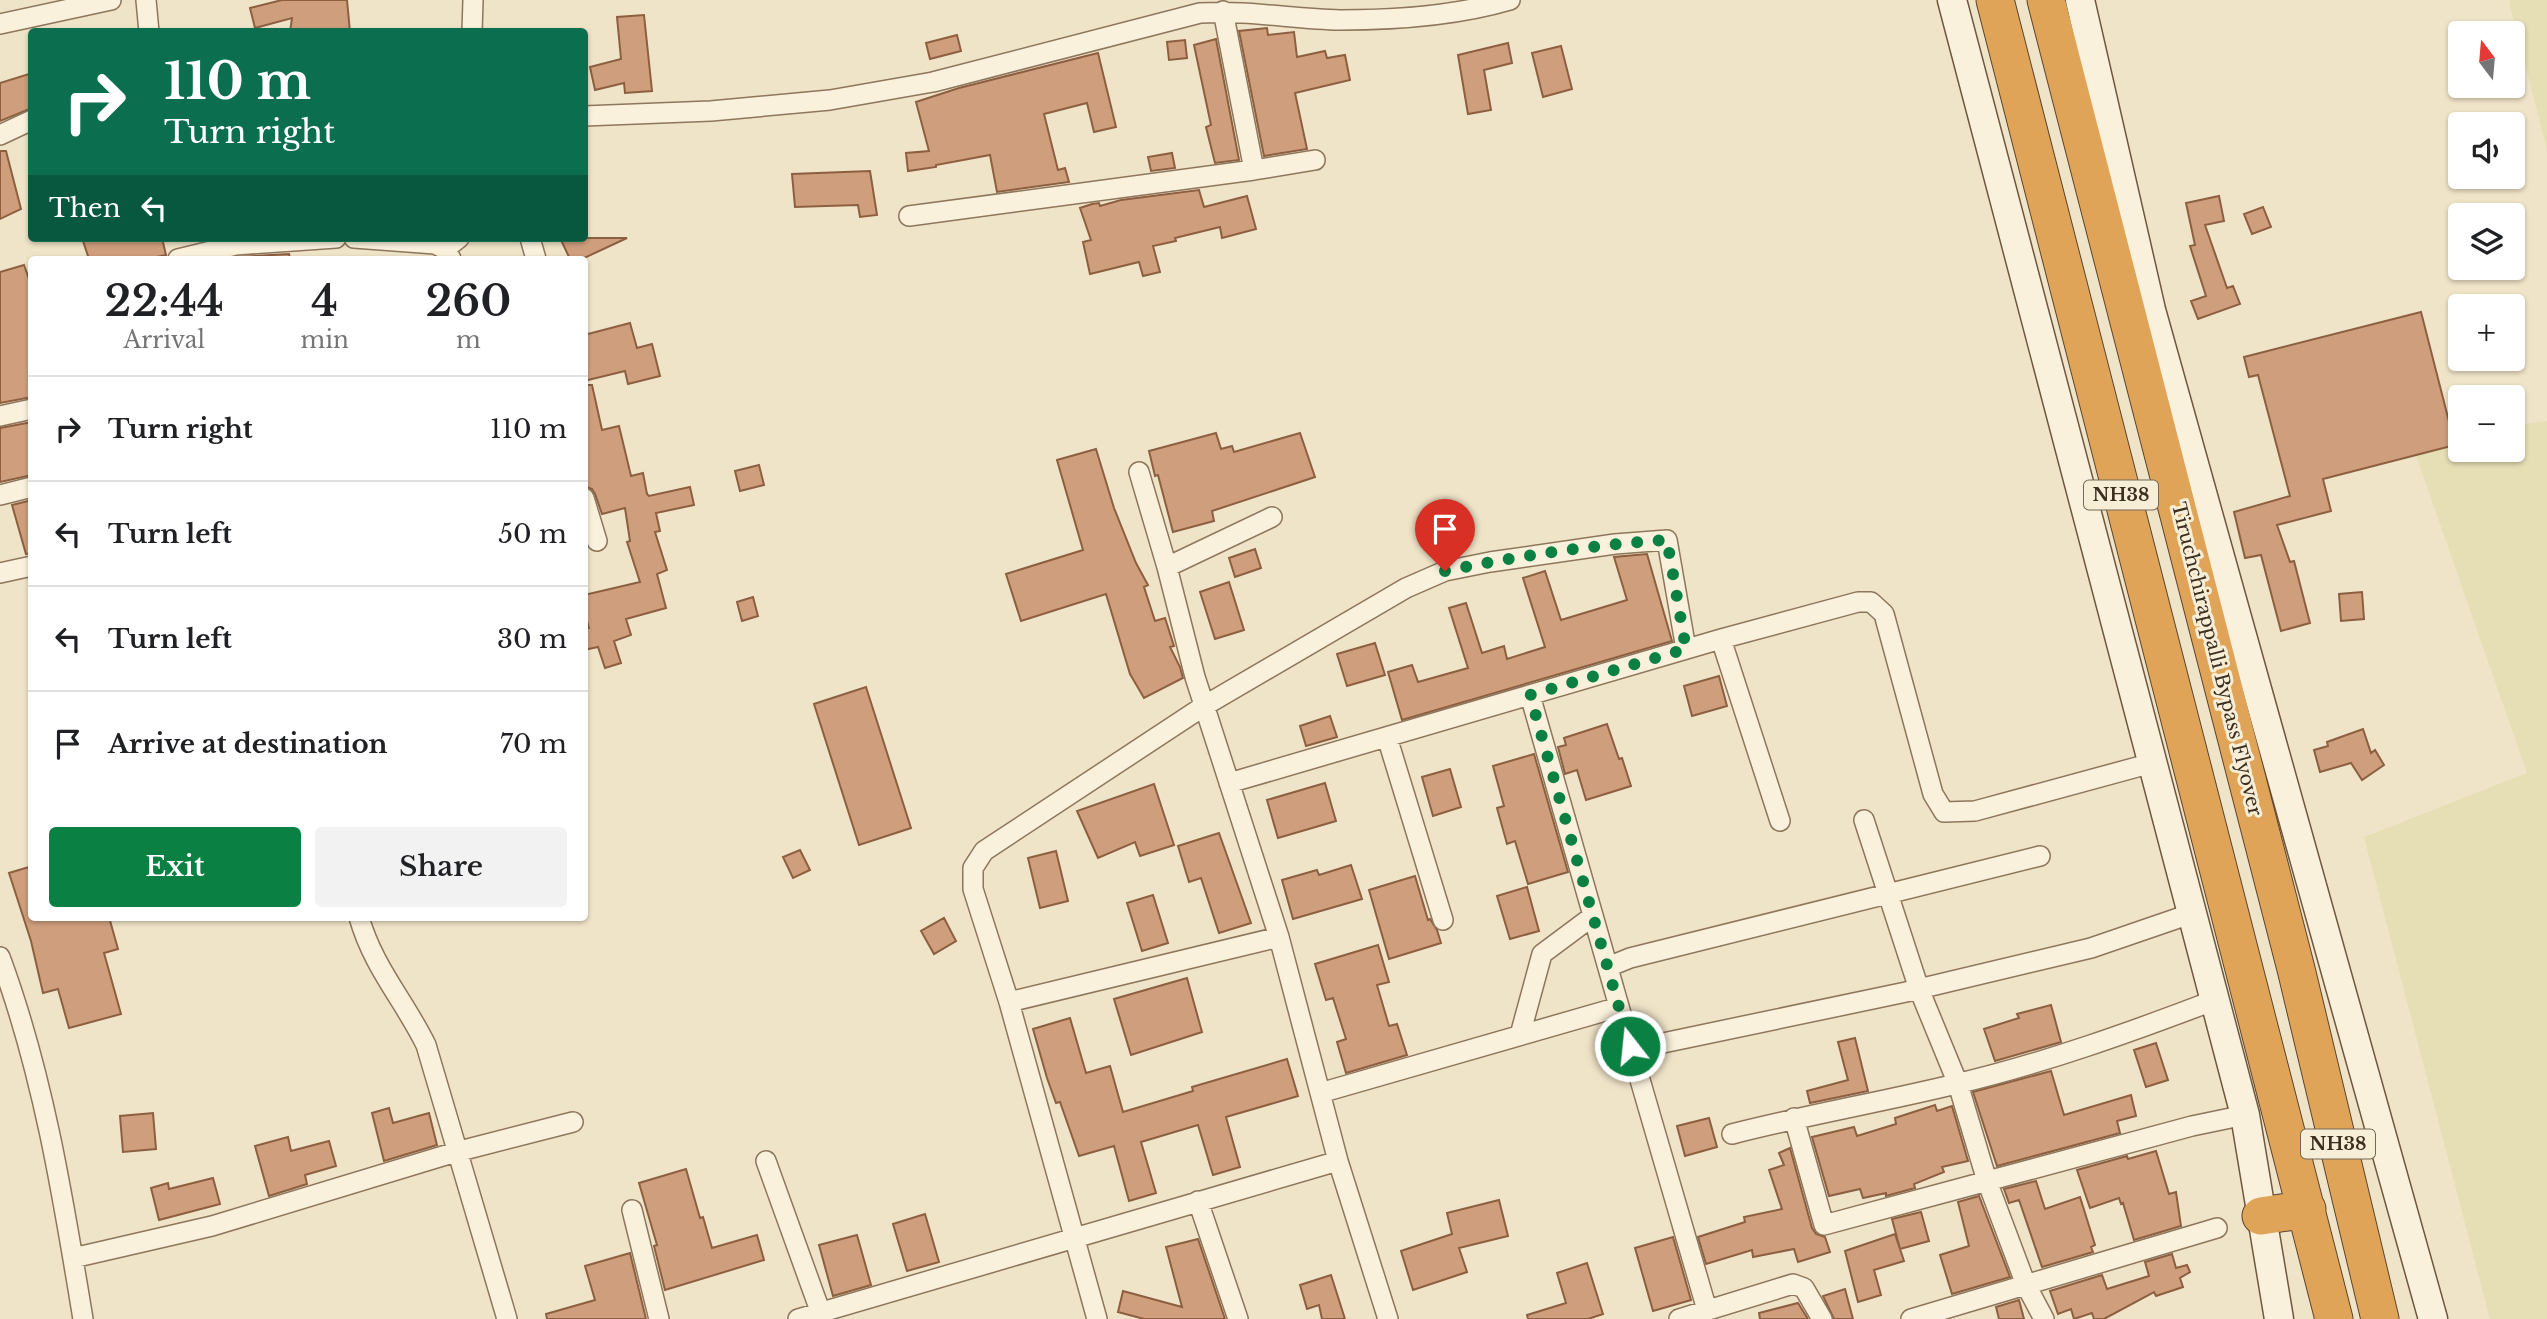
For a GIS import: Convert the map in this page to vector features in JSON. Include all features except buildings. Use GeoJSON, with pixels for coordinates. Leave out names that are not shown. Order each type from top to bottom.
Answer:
{"type":"FeatureCollection","features":[{"type":"Feature","properties":{"kind":"highway","name":"NH38"},"geometry":{"type":"LineString","coordinates":[[1995,0],[2334,1319]]}},
{"type":"Feature","properties":{"kind":"highway","name":"Tiruchchirappalli Bypass Flyover"},"geometry":{"type":"LineString","coordinates":[[2046,0],[2296,969],[2380,1319]]}},
{"type":"Feature","properties":{"kind":"highway"},"geometry":{"type":"LineString","coordinates":[[2261,1216],[2307,1209]]}},
{"type":"Feature","properties":{"kind":"street"},"geometry":{"type":"LineString","coordinates":[[0,24],[111,0]]}},
{"type":"Feature","properties":{"kind":"street"},"geometry":{"type":"LineString","coordinates":[[146,0],[149,28]]}},
{"type":"Feature","properties":{"kind":"street"},"geometry":{"type":"LineString","coordinates":[[472,28],[473,0]]}},
{"type":"Feature","properties":{"kind":"street"},"geometry":{"type":"LineString","coordinates":[[588,116],[711,111],[830,100],[933,82],[1200,13],[1223,11],[1339,20],[1423,16],[1510,0]]}},
{"type":"Feature","properties":{"kind":"street"},"geometry":{"type":"LineString","coordinates":[[1952,0],[2245,1115],[2279,1319]]}},
{"type":"Feature","properties":{"kind":"street"},"geometry":{"type":"LineString","coordinates":[[2080,0],[2151,310],[2432,1315]]}},
{"type":"Feature","properties":{"kind":"street"},"geometry":{"type":"LineString","coordinates":[[1223,11],[1254,170]]}},
{"type":"Feature","properties":{"kind":"street"},"geometry":{"type":"LineString","coordinates":[[0,135],[28,122]]}},
{"type":"Feature","properties":{"kind":"street"},"geometry":{"type":"LineString","coordinates":[[909,216],[1315,160]]}},
{"type":"Feature","properties":{"kind":"street"},"geometry":{"type":"LineString","coordinates":[[190,256],[236,245],[279,242]]}},
{"type":"Feature","properties":{"kind":"street"},"geometry":{"type":"LineString","coordinates":[[418,242],[452,249]]}},
{"type":"Feature","properties":{"kind":"street"},"geometry":{"type":"LineString","coordinates":[[0,416],[28,410]]}},
{"type":"Feature","properties":{"kind":"street"},"geometry":{"type":"LineString","coordinates":[[1139,472],[1204,706],[1279,937],[1338,1161],[1388,1319]]}},
{"type":"Feature","properties":{"kind":"street"},"geometry":{"type":"LineString","coordinates":[[0,495],[28,488]]}},
{"type":"Feature","properties":{"kind":"street"},"geometry":{"type":"LineString","coordinates":[[588,511],[597,541]]}},
{"type":"Feature","properties":{"kind":"street"},"geometry":{"type":"LineString","coordinates":[[1167,567],[1272,517]]}},
{"type":"Feature","properties":{"kind":"street"},"geometry":{"type":"LineString","coordinates":[[1097,1319],[1009,1002],[973,889],[972,876],[978,858],[984,851],[1204,706],[1406,588],[1445,571],[1615,544],[1667,540],[1686,649]]}},
{"type":"Feature","properties":{"kind":"street"},"geometry":{"type":"LineString","coordinates":[[0,573],[28,567]]}},
{"type":"Feature","properties":{"kind":"street"},"geometry":{"type":"LineString","coordinates":[[1229,783],[1686,649],[1858,602],[1871,602],[1884,614],[1933,794],[1944,812],[1975,811],[2152,763]]}},
{"type":"Feature","properties":{"kind":"street"},"geometry":{"type":"LineString","coordinates":[[1721,639],[1780,821]]}},
{"type":"Feature","properties":{"kind":"street"},"geometry":{"type":"LineString","coordinates":[[1530,695],[1707,1310]]}},
{"type":"Feature","properties":{"kind":"street"},"geometry":{"type":"LineString","coordinates":[[1387,737],[1443,920]]}},
{"type":"Feature","properties":{"kind":"street"},"geometry":{"type":"LineString","coordinates":[[1864,820],[1919,989],[1958,1084],[1987,1181],[2026,1285],[2044,1319]]}},
{"type":"Feature","properties":{"kind":"street"},"geometry":{"type":"LineString","coordinates":[[1608,967],[1630,958],[2040,856]]}},
{"type":"Feature","properties":{"kind":"street"},"geometry":{"type":"LineString","coordinates":[[1636,1066],[1640,1055],[1663,1043],[1919,989],[2091,948],[2193,913]]}},
{"type":"Feature","properties":{"kind":"street"},"geometry":{"type":"LineString","coordinates":[[1520,1035],[1542,954],[1593,916]]}},
{"type":"Feature","properties":{"kind":"street"},"geometry":{"type":"LineString","coordinates":[[360,921],[375,961],[416,1024],[426,1045],[507,1319]]}},
{"type":"Feature","properties":{"kind":"street"},"geometry":{"type":"LineString","coordinates":[[1009,1002],[1279,937]]}},
{"type":"Feature","properties":{"kind":"street"},"geometry":{"type":"LineString","coordinates":[[0,957],[15,997],[39,1084],[83,1319]]}},
{"type":"Feature","properties":{"kind":"street"},"geometry":{"type":"LineString","coordinates":[[1732,1134],[1794,1118],[1958,1084],[2106,1041],[2215,1000]]}},
{"type":"Feature","properties":{"kind":"street"},"geometry":{"type":"LineString","coordinates":[[1320,1093],[1619,1007]]}},
{"type":"Feature","properties":{"kind":"street"},"geometry":{"type":"LineString","coordinates":[[1794,1118],[1824,1225],[2192,1126],[2245,1115]]}},
{"type":"Feature","properties":{"kind":"street"},"geometry":{"type":"LineString","coordinates":[[73,1258],[212,1226],[456,1152],[573,1122]]}},
{"type":"Feature","properties":{"kind":"street"},"geometry":{"type":"LineString","coordinates":[[766,1161],[822,1316]]}},
{"type":"Feature","properties":{"kind":"street"},"geometry":{"type":"LineString","coordinates":[[798,1319],[822,1316],[1073,1237],[1338,1161]]}},
{"type":"Feature","properties":{"kind":"street"},"geometry":{"type":"LineString","coordinates":[[1198,1201],[1238,1319]]}},
{"type":"Feature","properties":{"kind":"street"},"geometry":{"type":"LineString","coordinates":[[632,1210],[659,1319]]}},
{"type":"Feature","properties":{"kind":"street"},"geometry":{"type":"LineString","coordinates":[[1911,1319],[2217,1228]]}},
{"type":"Feature","properties":{"kind":"street"},"geometry":{"type":"LineString","coordinates":[[1679,1319],[1798,1284],[1804,1288],[1822,1319]]}},
{"type":"Feature","properties":{"kind":"shaded area"},"geometry":{"type":"Polygon","coordinates":[[[2547,0],[2547,150],[2525,64],[2525,21],[2514,21],[2509,2],[2547,0]]]}},
{"type":"Feature","properties":{"kind":"shaded area"},"geometry":{"type":"Polygon","coordinates":[[[2547,421],[2547,1319],[2490,1319],[2364,837],[2527,773],[2410,438],[2448,433],[2448,462],[2525,462],[2525,424],[2547,421]]]}},
{"type":"Feature","properties":{"kind":"route"},"geometry":{"type":"LineString","coordinates":[[1445,571],[1615,544],[1667,540],[1686,649],[1530,695],[1630,1046]]}}]}
